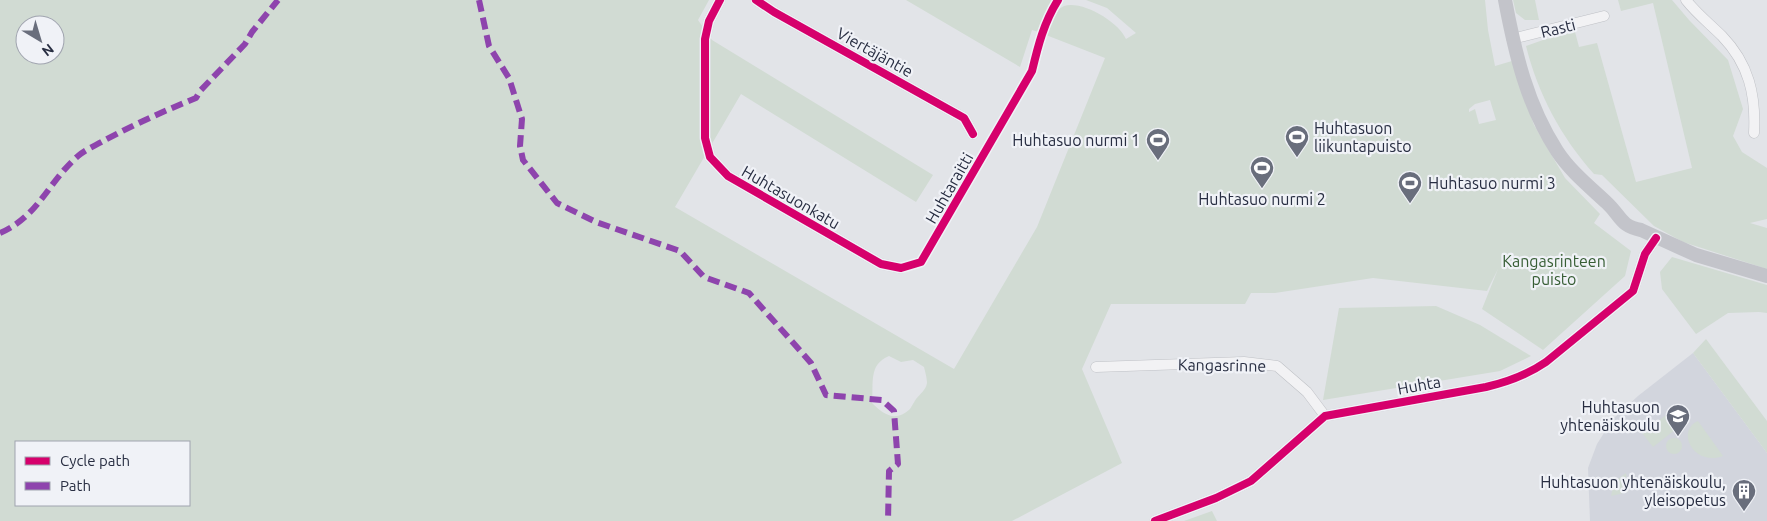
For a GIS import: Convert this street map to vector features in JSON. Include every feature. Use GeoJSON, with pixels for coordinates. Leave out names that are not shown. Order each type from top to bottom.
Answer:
{"type":"FeatureCollection","features":[{"type":"Feature","properties":{"kind":"main road"},"geometry":{"type":"LineString","coordinates":[[1505,0],[1512,39],[1532,103],[1558,152],[1575,172],[1614,210],[1619,220],[1632,229],[1642,230],[1696,255],[1767,276]]}},
{"type":"Feature","properties":{"kind":"street","name":"Huhtasuonkatu"},"geometry":{"type":"LineString","coordinates":[[720,0],[709,21],[705,39],[704,138],[710,157],[728,176],[881,264],[901,268]]}},
{"type":"Feature","properties":{"kind":"street","name":"Viertäjäntie"},"geometry":{"type":"LineString","coordinates":[[756,0],[774,12],[964,118],[973,134]]}},
{"type":"Feature","properties":{"kind":"street"},"geometry":{"type":"LineString","coordinates":[[1686,0],[1737,52],[1744,66],[1755,109],[1754,133]]}},
{"type":"Feature","properties":{"kind":"street","name":"Rasti"},"geometry":{"type":"LineString","coordinates":[[1512,39],[1604,16]]}},
{"type":"Feature","properties":{"kind":"street","name":"Huhta"},"geometry":{"type":"LineString","coordinates":[[1325,416],[1486,387],[1504,383],[1531,372],[1546,362],[1632,291],[1645,254],[1656,238]]}},
{"type":"Feature","properties":{"kind":"street","name":"Kangasrinne"},"geometry":{"type":"LineString","coordinates":[[1096,366],[1244,362],[1277,366],[1308,392],[1325,416]]}},
{"type":"Feature","properties":{"kind":"street"},"geometry":{"type":"LineString","coordinates":[[1155,521],[1216,498],[1251,481],[1325,416]]}},
{"type":"Feature","properties":{"kind":"shaded area","name":"Huhtasuon yhtenäiskoulu"},"geometry":{"type":"Polygon","coordinates":[[[1693,353],[1767,453],[1767,521],[1590,521],[1588,468],[1597,444],[1613,419],[1638,396],[1693,353]]]}},
{"type":"Feature","properties":{"kind":"green space","name":"Kangasrinteen puisto"},"geometry":{"type":"Polygon","coordinates":[[[0,0],[709,0],[698,20],[712,40],[933,175],[916,202],[741,94],[675,207],[954,369],[1037,227],[1105,58],[1046,35],[1052,19],[1060,8],[1072,5],[1090,9],[1116,26],[1126,39],[1136,33],[1107,8],[1086,0],[1485,0],[1488,30],[1495,66],[1512,61],[1534,125],[1565,178],[1600,214],[1594,223],[1631,251],[1625,276],[1543,350],[1482,309],[1498,269],[1487,291],[1373,278],[1275,293],[1251,293],[1245,304],[1111,304],[1082,369],[1122,463],[1012,521],[0,521],[0,0]],[[1490,100],[1475,104],[1469,109],[1469,112],[1475,109],[1479,124],[1496,120],[1490,100]],[[889,356],[878,364],[873,375],[872,403],[880,411],[894,416],[899,416],[910,409],[923,392],[927,383],[924,367],[913,360],[901,362],[889,356]]]}},
{"type":"Feature","properties":{"kind":"green space"},"geometry":{"type":"Polygon","coordinates":[[[906,0],[1054,0],[1042,22],[1039,32],[1032,30],[1020,67],[906,0]]]}},
{"type":"Feature","properties":{"kind":"green space"},"geometry":{"type":"Polygon","coordinates":[[[1513,0],[1535,0],[1539,20],[1525,20],[1516,13],[1513,0]]]}},
{"type":"Feature","properties":{"kind":"green space"},"geometry":{"type":"Polygon","coordinates":[[[1618,0],[1672,0],[1728,60],[1743,109],[1733,136],[1742,152],[1767,168],[1767,219],[1750,223],[1767,228],[1767,269],[1683,242],[1654,226],[1602,175],[1594,174],[1571,145],[1552,114],[1537,81],[1526,46],[1575,32],[1579,47],[1597,43],[1636,182],[1692,168],[1653,3],[1621,11],[1618,0]]]}},
{"type":"Feature","properties":{"kind":"green space"},"geometry":{"type":"Polygon","coordinates":[[[1672,257],[1767,285],[1767,313],[1728,313],[1696,334],[1662,289],[1660,272],[1672,257]]]}},
{"type":"Feature","properties":{"kind":"green space"},"geometry":{"type":"Polygon","coordinates":[[[1436,306],[1480,325],[1531,356],[1500,371],[1323,400],[1339,308],[1436,306]]]}},
{"type":"Feature","properties":{"kind":"green space"},"geometry":{"type":"Polygon","coordinates":[[[1706,339],[1767,421],[1767,453],[1693,353],[1706,339]]]}},
{"type":"Feature","properties":{"kind":"green space"},"geometry":{"type":"Polygon","coordinates":[[[1670,412],[1680,426],[1653,447],[1642,433],[1670,412]]]}},
{"type":"Feature","properties":{"kind":"green space"},"geometry":{"type":"Polygon","coordinates":[[[1698,421],[1723,456],[1704,457],[1691,446],[1688,432],[1691,426],[1698,421]]]}},
{"type":"Feature","properties":{"kind":"green space"},"geometry":{"type":"Polygon","coordinates":[[[1674,438],[1680,440],[1682,446],[1680,452],[1674,454],[1668,452],[1666,446],[1668,440],[1674,438]]]}},
{"type":"Feature","properties":{"kind":"green space"},"geometry":{"type":"Polygon","coordinates":[[[1626,473],[1628,492],[1611,496],[1614,482],[1626,473]]]}},
{"type":"Feature","properties":{"kind":"green space"},"geometry":{"type":"Polygon","coordinates":[[[1212,511],[1217,521],[1184,521],[1212,511]]]}},
{"type":"Feature","properties":{"kind":"marked path"},"geometry":{"type":"LineString","coordinates":[[0,233],[13,226],[34,208],[68,166],[88,149],[139,123],[196,98],[200,91],[245,44],[252,32],[278,0]]}},
{"type":"Feature","properties":{"kind":"marked path"},"geometry":{"type":"LineString","coordinates":[[479,0],[489,46],[509,78],[522,119],[520,146],[523,160],[557,203],[596,222],[680,251],[704,277],[749,293],[811,363],[826,395],[882,400],[894,411],[898,464],[889,471],[888,521]]}},
{"type":"Feature","properties":{"kind":"cycle path","name":"Huhtaraitti"},"geometry":{"type":"LineString","coordinates":[[720,0],[709,21],[705,39],[705,138],[710,157],[728,176],[881,264],[901,268],[921,262],[1032,71],[1045,26],[1058,0]]}},
{"type":"Feature","properties":{"kind":"cycle path"},"geometry":{"type":"LineString","coordinates":[[756,0],[774,12],[964,118],[973,134]]}},
{"type":"Feature","properties":{"kind":"cycle path"},"geometry":{"type":"LineString","coordinates":[[1155,521],[1216,498],[1251,481],[1325,416],[1486,387],[1532,371],[1546,362],[1633,291],[1645,254],[1656,238]]}},
{"type":"Feature","properties":{"kind":"place","name":"Huhtasuon liikuntapuisto"},"geometry":{"type":"Point","coordinates":[1297,158]}},
{"type":"Feature","properties":{"kind":"place","name":"Huhtasuo nurmi 1"},"geometry":{"type":"Point","coordinates":[1158,161]}},
{"type":"Feature","properties":{"kind":"place","name":"Huhtasuo nurmi 2"},"geometry":{"type":"Point","coordinates":[1262,189]}},
{"type":"Feature","properties":{"kind":"place","name":"Huhtasuo nurmi 3"},"geometry":{"type":"Point","coordinates":[1410,204]}},
{"type":"Feature","properties":{"kind":"place","name":"Huhtasuon yhtenäiskoulu"},"geometry":{"type":"Point","coordinates":[1678,437]}},
{"type":"Feature","properties":{"kind":"place","name":"Huhtasuon yhtenäiskoulu, yleisopetus"},"geometry":{"type":"Point","coordinates":[1744,512]}}]}
